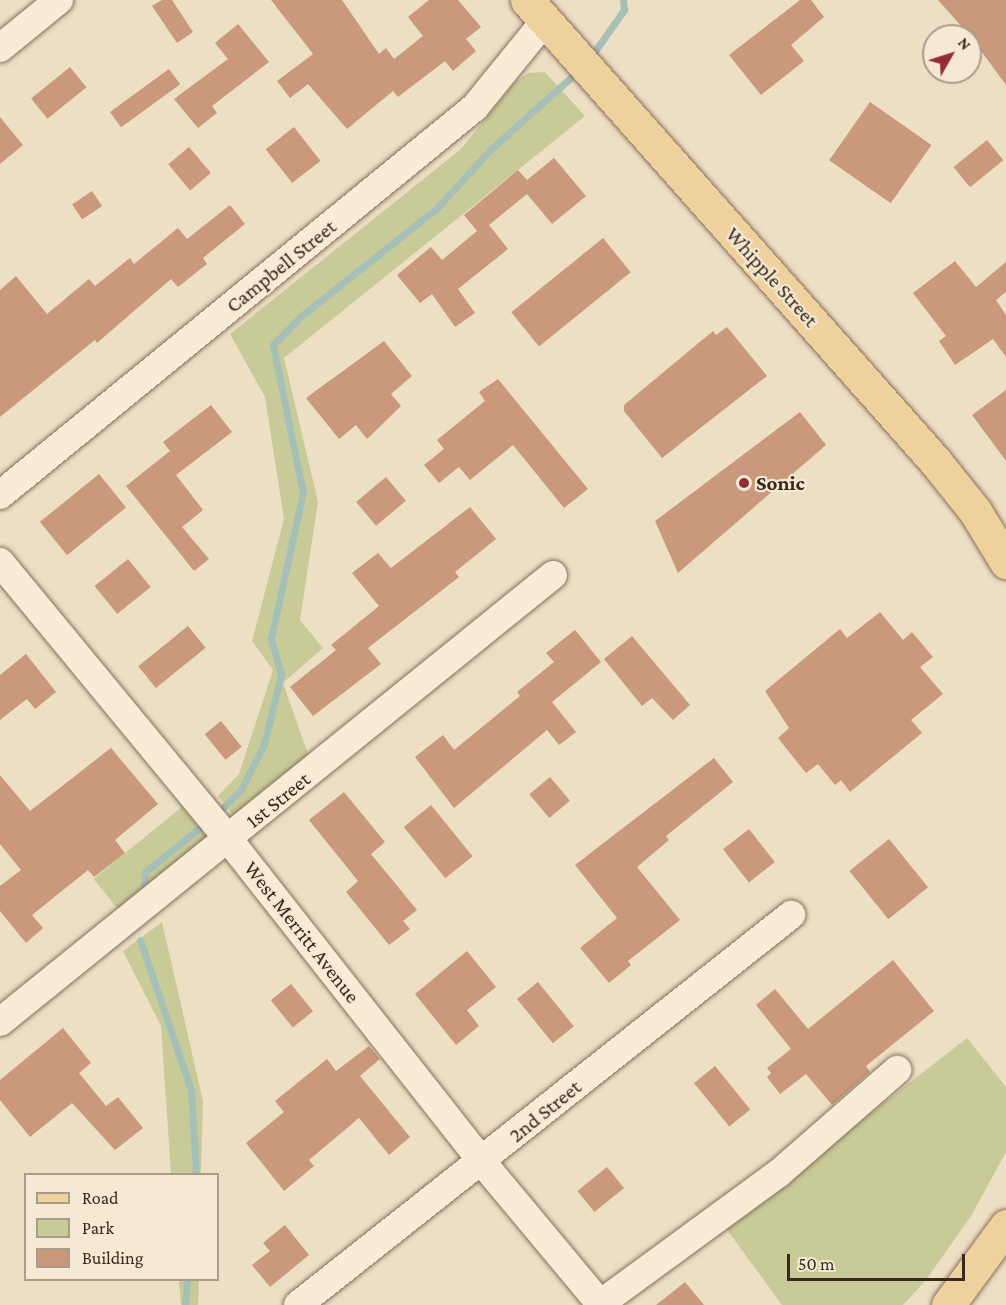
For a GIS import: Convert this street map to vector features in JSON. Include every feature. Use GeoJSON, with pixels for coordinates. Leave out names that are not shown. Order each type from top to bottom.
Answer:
{"type":"FeatureCollection","features":[{"type":"Feature","properties":{"kind":"main road","name":"Whipple Street"},"geometry":{"type":"LineString","coordinates":[[536,10],[935,461],[1001,542]]}},
{"type":"Feature","properties":{"kind":"main road"},"geometry":{"type":"LineString","coordinates":[[948,1305],[1006,1226]]}},
{"type":"Feature","properties":{"kind":"street"},"geometry":{"type":"LineString","coordinates":[[0,48],[59,0]]}},
{"type":"Feature","properties":{"kind":"street","name":"Campbell Street"},"geometry":{"type":"LineString","coordinates":[[0,495],[475,107],[536,10]]}},
{"type":"Feature","properties":{"kind":"street","name":"West Merritt Avenue"},"geometry":{"type":"LineString","coordinates":[[0,562],[226,836],[482,1162],[601,1304]]}},
{"type":"Feature","properties":{"kind":"street","name":"1st Street"},"geometry":{"type":"LineString","coordinates":[[0,1022],[226,836],[553,575]]}},
{"type":"Feature","properties":{"kind":"street","name":"2nd Street"},"geometry":{"type":"LineString","coordinates":[[298,1305],[482,1162],[791,915]]}},
{"type":"Feature","properties":{"kind":"street"},"geometry":{"type":"LineString","coordinates":[[601,1304],[778,1173],[897,1070]]}},
{"type":"Feature","properties":{"kind":"green space"},"geometry":{"type":"Polygon","coordinates":[[[545,72],[585,116],[284,358],[318,502],[300,620],[323,648],[283,683],[309,757],[238,821],[218,796],[239,774],[273,670],[252,641],[284,519],[265,397],[230,334],[461,149],[514,83],[528,73],[545,72]]]}},
{"type":"Feature","properties":{"kind":"green space"},"geometry":{"type":"Polygon","coordinates":[[[182,807],[211,843],[122,914],[93,879],[182,807]]]}},
{"type":"Feature","properties":{"kind":"green space"},"geometry":{"type":"Polygon","coordinates":[[[162,922],[203,1101],[201,1173],[171,1173],[161,1026],[123,951],[162,922]]]}},
{"type":"Feature","properties":{"kind":"green space"},"geometry":{"type":"Polygon","coordinates":[[[967,1038],[1006,1087],[1006,1152],[971,1216],[926,1280],[903,1305],[782,1305],[725,1227],[967,1038]]]}},
{"type":"Feature","properties":{"kind":"green space"},"geometry":{"type":"Polygon","coordinates":[[[179,1281],[199,1281],[198,1305],[181,1305],[179,1281]]]}},
{"type":"Feature","properties":{"kind":"building"},"geometry":{"type":"Polygon","coordinates":[[[162,0],[172,0],[193,32],[177,43],[152,6],[162,0]]]}},
{"type":"Feature","properties":{"kind":"building"},"geometry":{"type":"Polygon","coordinates":[[[271,0],[342,0],[379,54],[386,48],[394,59],[423,36],[408,17],[429,0],[458,0],[481,27],[466,39],[476,51],[453,71],[445,61],[398,97],[393,91],[347,129],[308,84],[290,98],[277,81],[313,54],[271,0]]]}},
{"type":"Feature","properties":{"kind":"building"},"geometry":{"type":"Polygon","coordinates":[[[800,0],[811,0],[824,17],[791,45],[804,61],[761,95],[729,55],[800,0]]]}},
{"type":"Feature","properties":{"kind":"building"},"geometry":{"type":"Polygon","coordinates":[[[938,0],[1006,0],[1006,85],[982,52],[982,24],[959,24],[938,0]]]}},
{"type":"Feature","properties":{"kind":"building"},"geometry":{"type":"Polygon","coordinates":[[[238,24],[269,62],[212,106],[217,113],[198,128],[174,99],[228,59],[215,43],[238,24]]]}},
{"type":"Feature","properties":{"kind":"building"},"geometry":{"type":"Polygon","coordinates":[[[70,67],[86,87],[48,119],[31,98],[70,67]]]}},
{"type":"Feature","properties":{"kind":"building"},"geometry":{"type":"Polygon","coordinates":[[[169,69],[180,84],[121,127],[110,112],[169,69]]]}},
{"type":"Feature","properties":{"kind":"building"},"geometry":{"type":"Polygon","coordinates":[[[870,102],[931,145],[891,203],[829,160],[870,102]]]}},
{"type":"Feature","properties":{"kind":"building"},"geometry":{"type":"Polygon","coordinates":[[[0,117],[23,145],[0,164],[0,117]]]}},
{"type":"Feature","properties":{"kind":"building"},"geometry":{"type":"Polygon","coordinates":[[[294,127],[320,161],[292,183],[266,149],[294,127]]]}},
{"type":"Feature","properties":{"kind":"building"},"geometry":{"type":"Polygon","coordinates":[[[987,140],[1003,160],[970,187],[954,167],[987,140]]]}},
{"type":"Feature","properties":{"kind":"building"},"geometry":{"type":"Polygon","coordinates":[[[189,147],[211,173],[190,190],[168,164],[189,147]]]}},
{"type":"Feature","properties":{"kind":"building"},"geometry":{"type":"Polygon","coordinates":[[[554,158],[586,196],[552,224],[527,194],[489,225],[508,249],[458,289],[475,313],[455,327],[432,294],[420,303],[397,275],[431,247],[442,260],[477,231],[464,215],[518,170],[527,180],[554,158]]]}},
{"type":"Feature","properties":{"kind":"building"},"geometry":{"type":"Polygon","coordinates":[[[92,191],[102,206],[82,219],[72,204],[92,191]]]}},
{"type":"Feature","properties":{"kind":"building"},"geometry":{"type":"Polygon","coordinates":[[[230,205],[245,224],[203,258],[207,264],[178,287],[171,279],[97,343],[95,340],[0,417],[0,290],[16,276],[47,314],[89,279],[95,286],[130,258],[134,264],[178,228],[187,239],[230,205]]]}},
{"type":"Feature","properties":{"kind":"building"},"geometry":{"type":"Polygon","coordinates":[[[603,238],[631,272],[539,346],[511,312],[603,238]]]}},
{"type":"Feature","properties":{"kind":"building"},"geometry":{"type":"Polygon","coordinates":[[[955,261],[976,287],[1006,262],[1006,292],[996,300],[1006,315],[1006,357],[993,339],[955,365],[939,341],[946,336],[913,293],[955,261]]]}},
{"type":"Feature","properties":{"kind":"building"},"geometry":{"type":"Polygon","coordinates":[[[727,327],[767,376],[662,458],[624,411],[624,405],[713,331],[716,335],[727,327]]]}},
{"type":"Feature","properties":{"kind":"building"},"geometry":{"type":"Polygon","coordinates":[[[384,341],[412,376],[391,394],[401,406],[367,439],[356,425],[339,439],[306,398],[384,341]]]}},
{"type":"Feature","properties":{"kind":"building"},"geometry":{"type":"Polygon","coordinates":[[[498,379],[588,489],[564,508],[513,445],[470,480],[459,467],[439,483],[424,465],[444,449],[437,440],[485,401],[479,392],[498,379]]]}},
{"type":"Feature","properties":{"kind":"building"},"geometry":{"type":"Polygon","coordinates":[[[1006,390],[1006,461],[972,415],[1006,390]]]}},
{"type":"Feature","properties":{"kind":"building"},"geometry":{"type":"Polygon","coordinates":[[[211,405],[232,432],[176,475],[203,510],[182,527],[209,559],[194,571],[126,486],[170,451],[163,442],[211,405]]]}},
{"type":"Feature","properties":{"kind":"building","name":"Sonic"},"geometry":{"type":"Polygon","coordinates":[[[800,412],[826,445],[678,573],[655,521],[800,412]]]}},
{"type":"Feature","properties":{"kind":"building"},"geometry":{"type":"Polygon","coordinates":[[[99,474],[126,507],[67,555],[40,522],[99,474]]]}},
{"type":"Feature","properties":{"kind":"building"},"geometry":{"type":"Polygon","coordinates":[[[386,477],[406,501],[376,526],[356,502],[386,477]]]}},
{"type":"Feature","properties":{"kind":"building"},"geometry":{"type":"Polygon","coordinates":[[[470,507],[496,539],[455,572],[459,577],[368,648],[381,664],[313,716],[290,687],[336,650],[331,645],[379,606],[352,573],[378,553],[391,568],[470,507]]]}},
{"type":"Feature","properties":{"kind":"building"},"geometry":{"type":"Polygon","coordinates":[[[128,559],[151,587],[117,614],[95,586],[128,559]]]}},
{"type":"Feature","properties":{"kind":"building"},"geometry":{"type":"Polygon","coordinates":[[[880,612],[903,640],[912,632],[933,657],[920,667],[943,694],[911,720],[922,733],[850,792],[841,780],[835,785],[818,764],[806,773],[778,738],[789,728],[765,691],[840,629],[847,638],[880,612]]]}},
{"type":"Feature","properties":{"kind":"building"},"geometry":{"type":"Polygon","coordinates":[[[188,626],[206,648],[156,688],[138,666],[188,626]]]}},
{"type":"Feature","properties":{"kind":"building"},"geometry":{"type":"Polygon","coordinates":[[[575,630],[601,662],[552,702],[576,732],[559,745],[547,730],[454,808],[415,757],[443,735],[454,750],[520,696],[517,692],[554,662],[546,653],[575,630]]]}},
{"type":"Feature","properties":{"kind":"building"},"geometry":{"type":"Polygon","coordinates":[[[632,636],[690,705],[673,720],[652,698],[642,706],[604,659],[632,636]]]}},
{"type":"Feature","properties":{"kind":"building"},"geometry":{"type":"Polygon","coordinates":[[[26,654],[56,692],[35,709],[27,699],[0,720],[0,675],[26,654]]]}},
{"type":"Feature","properties":{"kind":"building"},"geometry":{"type":"Polygon","coordinates":[[[221,721],[242,747],[225,760],[205,734],[221,721]]]}},
{"type":"Feature","properties":{"kind":"building"},"geometry":{"type":"Polygon","coordinates":[[[111,748],[158,804],[115,840],[125,853],[94,877],[88,870],[32,915],[43,928],[26,943],[0,911],[0,886],[21,870],[0,844],[0,775],[30,811],[111,748]]]}},
{"type":"Feature","properties":{"kind":"building"},"geometry":{"type":"Polygon","coordinates":[[[714,758],[733,782],[666,836],[669,840],[637,867],[680,920],[628,961],[631,965],[609,983],[580,948],[617,918],[575,865],[714,758]]]}},
{"type":"Feature","properties":{"kind":"building"},"geometry":{"type":"Polygon","coordinates":[[[550,777],[570,801],[549,818],[529,794],[550,777]]]}},
{"type":"Feature","properties":{"kind":"building"},"geometry":{"type":"Polygon","coordinates":[[[344,792],[385,842],[371,854],[417,910],[403,921],[410,929],[389,945],[346,892],[358,881],[309,820],[344,792]]]}},
{"type":"Feature","properties":{"kind":"building"},"geometry":{"type":"Polygon","coordinates":[[[431,805],[473,856],[445,878],[404,827],[431,805]]]}},
{"type":"Feature","properties":{"kind":"building"},"geometry":{"type":"Polygon","coordinates":[[[749,829],[775,862],[749,882],[723,849],[749,829]]]}},
{"type":"Feature","properties":{"kind":"building"},"geometry":{"type":"Polygon","coordinates":[[[889,839],[928,887],[888,919],[849,871],[889,839]]]}},
{"type":"Feature","properties":{"kind":"building"},"geometry":{"type":"Polygon","coordinates":[[[467,951],[496,987],[467,1010],[479,1026],[456,1045],[415,994],[467,951]]]}},
{"type":"Feature","properties":{"kind":"building"},"geometry":{"type":"Polygon","coordinates":[[[893,960],[934,1011],[866,1066],[870,1072],[832,1105],[806,1074],[780,1094],[767,1077],[771,1073],[767,1068],[791,1049],[756,1005],[775,989],[808,1029],[893,960]]]}},
{"type":"Feature","properties":{"kind":"building"},"geometry":{"type":"Polygon","coordinates":[[[538,982],[574,1026],[553,1043],[517,999],[538,982]]]}},
{"type":"Feature","properties":{"kind":"building"},"geometry":{"type":"Polygon","coordinates":[[[291,984],[313,1011],[293,1028],[271,1000],[291,984]]]}},
{"type":"Feature","properties":{"kind":"building"},"geometry":{"type":"Polygon","coordinates":[[[63,1028],[91,1063],[79,1073],[106,1106],[118,1097],[143,1128],[115,1150],[72,1103],[30,1137],[0,1100],[0,1080],[63,1028]]]}},
{"type":"Feature","properties":{"kind":"building"},"geometry":{"type":"Polygon","coordinates":[[[369,1046],[380,1059],[360,1076],[410,1137],[389,1155],[359,1118],[309,1160],[314,1166],[284,1191],[246,1143],[284,1112],[275,1101],[327,1059],[336,1071],[369,1046]]]}},
{"type":"Feature","properties":{"kind":"building"},"geometry":{"type":"Polygon","coordinates":[[[715,1066],[750,1110],[729,1127],[694,1083],[715,1066]]]}},
{"type":"Feature","properties":{"kind":"building"},"geometry":{"type":"Polygon","coordinates":[[[607,1167],[624,1188],[594,1212],[577,1191],[607,1167]]]}},
{"type":"Feature","properties":{"kind":"building"},"geometry":{"type":"Polygon","coordinates":[[[285,1225],[309,1255],[270,1287],[252,1265],[270,1251],[263,1243],[285,1225]]]}},
{"type":"Feature","properties":{"kind":"building"},"geometry":{"type":"Polygon","coordinates":[[[685,1282],[704,1305],[656,1305],[685,1282]]]}},
{"type":"Feature","properties":{"kind":"waterway"},"geometry":{"type":"LineString","coordinates":[[590,58],[624,10],[623,0]]}},
{"type":"Feature","properties":{"kind":"waterway"},"geometry":{"type":"LineString","coordinates":[[215,815],[240,791],[264,744],[281,674],[271,638],[303,493],[273,345],[300,317],[437,208],[490,150],[578,71]]}},
{"type":"Feature","properties":{"kind":"waterway"},"geometry":{"type":"LineString","coordinates":[[144,891],[145,872],[207,822]]}},
{"type":"Feature","properties":{"kind":"waterway"},"geometry":{"type":"LineString","coordinates":[[140,940],[191,1090],[196,1173]]}},
{"type":"Feature","properties":{"kind":"waterway"},"geometry":{"type":"LineString","coordinates":[[185,1305],[187,1281]]}},
{"type":"Feature","properties":{"kind":"place","name":"Sonic"},"geometry":{"type":"Point","coordinates":[744,483]}}]}
